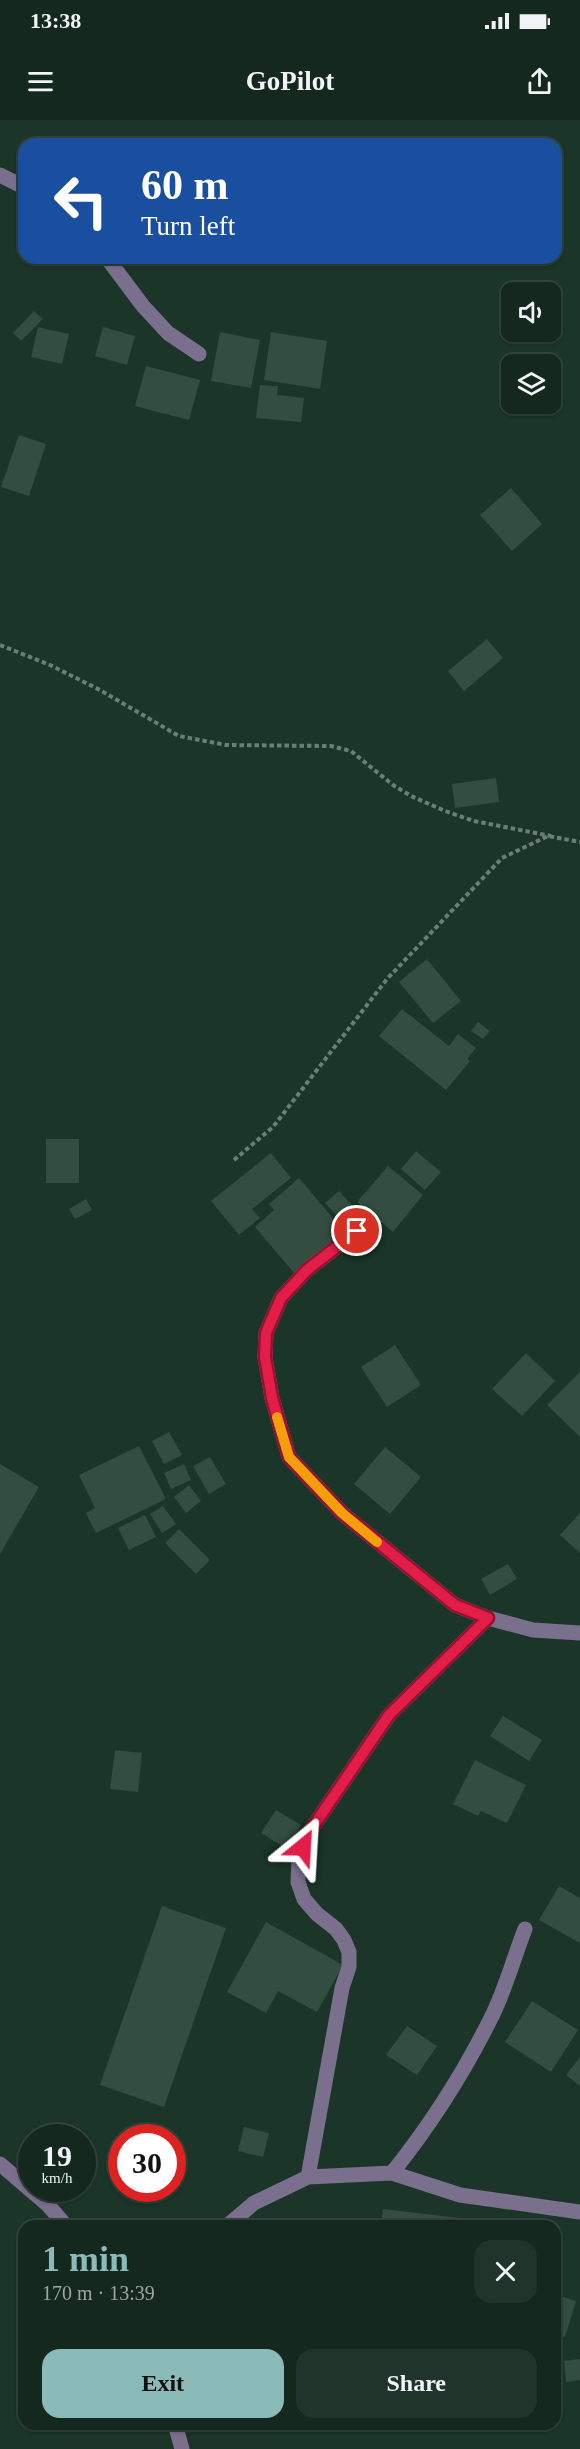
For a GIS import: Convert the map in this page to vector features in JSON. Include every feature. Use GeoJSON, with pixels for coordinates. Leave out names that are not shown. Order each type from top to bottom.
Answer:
{"type":"FeatureCollection","features":[{"type":"Feature","properties":{"kind":"street"},"geometry":{"type":"LineString","coordinates":[[0,175],[18,184]]}},
{"type":"Feature","properties":{"kind":"street"},"geometry":{"type":"LineString","coordinates":[[112,264],[168,333],[199,354]]}},
{"type":"Feature","properties":{"kind":"street"},"geometry":{"type":"LineString","coordinates":[[357,1231],[307,1270],[281,1298],[266,1333],[265,1357],[272,1398],[289,1457],[342,1513],[455,1605],[488,1618],[533,1630],[580,1633]]}},
{"type":"Feature","properties":{"kind":"street"},"geometry":{"type":"LineString","coordinates":[[308,2177],[342,1988],[349,1967],[349,1952],[336,1929],[317,1914],[304,1899],[298,1882],[299,1860],[308,1834],[389,1715],[488,1618]]}},
{"type":"Feature","properties":{"kind":"street"},"geometry":{"type":"LineString","coordinates":[[392,2173],[420,2138],[456,2084],[494,2013],[525,1929]]}},
{"type":"Feature","properties":{"kind":"street"},"geometry":{"type":"LineString","coordinates":[[0,2164],[48,2205],[61,2220]]}},
{"type":"Feature","properties":{"kind":"street"},"geometry":{"type":"LineString","coordinates":[[233,2220],[254,2203],[308,2177],[392,2173],[460,2195],[515,2205],[580,2212]]}},
{"type":"Feature","properties":{"kind":"street"},"geometry":{"type":"LineString","coordinates":[[177,2430],[182,2449]]}},
{"type":"Feature","properties":{"kind":"path"},"geometry":{"type":"LineString","coordinates":[[0,645],[98,689],[179,736],[226,745],[331,746],[351,751],[393,785],[445,811],[474,821],[580,842]]}},
{"type":"Feature","properties":{"kind":"path"},"geometry":{"type":"LineString","coordinates":[[234,1160],[273,1127],[387,979],[480,880],[502,858],[551,836]]}},
{"type":"Feature","properties":{"kind":"building"},"geometry":{"type":"Polygon","coordinates":[[[34,311],[43,319],[21,341],[13,333],[34,311]]]}},
{"type":"Feature","properties":{"kind":"building"},"geometry":{"type":"Polygon","coordinates":[[[38,327],[69,334],[62,364],[31,357],[38,327]]]}},
{"type":"Feature","properties":{"kind":"building"},"geometry":{"type":"Polygon","coordinates":[[[103,327],[135,336],[127,365],[95,356],[103,327]]]}},
{"type":"Feature","properties":{"kind":"building"},"geometry":{"type":"Polygon","coordinates":[[[220,332],[260,340],[251,388],[211,381],[220,332]]]}},
{"type":"Feature","properties":{"kind":"building"},"geometry":{"type":"Polygon","coordinates":[[[271,332],[327,341],[320,389],[264,380],[271,332]]]}},
{"type":"Feature","properties":{"kind":"building"},"geometry":{"type":"Polygon","coordinates":[[[146,366],[200,380],[189,420],[135,406],[146,366]]]}},
{"type":"Feature","properties":{"kind":"building"},"geometry":{"type":"Polygon","coordinates":[[[260,385],[278,386],[277,395],[304,398],[301,422],[256,418],[260,385]]]}},
{"type":"Feature","properties":{"kind":"building"},"geometry":{"type":"Polygon","coordinates":[[[19,435],[46,444],[29,496],[1,487],[19,435]]]}},
{"type":"Feature","properties":{"kind":"building"},"geometry":{"type":"Polygon","coordinates":[[[511,488],[542,524],[512,551],[480,515],[511,488]]]}},
{"type":"Feature","properties":{"kind":"building"},"geometry":{"type":"Polygon","coordinates":[[[487,639],[503,658],[464,691],[448,671],[487,639]]]}},
{"type":"Feature","properties":{"kind":"building"},"geometry":{"type":"Polygon","coordinates":[[[496,778],[499,802],[455,808],[452,784],[496,778]]]}},
{"type":"Feature","properties":{"kind":"building"},"geometry":{"type":"Polygon","coordinates":[[[427,959],[461,1001],[433,1023],[399,982],[427,959]]]}},
{"type":"Feature","properties":{"kind":"building"},"geometry":{"type":"Polygon","coordinates":[[[402,1009],[449,1046],[458,1034],[476,1048],[467,1059],[470,1061],[446,1090],[379,1036],[402,1009]]]}},
{"type":"Feature","properties":{"kind":"building"},"geometry":{"type":"Polygon","coordinates":[[[478,1022],[490,1031],[483,1039],[471,1031],[478,1022]]]}},
{"type":"Feature","properties":{"kind":"building"},"geometry":{"type":"Polygon","coordinates":[[[46,1139],[79,1139],[79,1183],[46,1183],[46,1139]]]}},
{"type":"Feature","properties":{"kind":"building"},"geometry":{"type":"Polygon","coordinates":[[[416,1151],[441,1172],[425,1190],[401,1169],[416,1151]]]}},
{"type":"Feature","properties":{"kind":"building"},"geometry":{"type":"Polygon","coordinates":[[[271,1153],[291,1178],[252,1209],[260,1218],[239,1235],[211,1201],[271,1153]]]}},
{"type":"Feature","properties":{"kind":"building"},"geometry":{"type":"Polygon","coordinates":[[[388,1166],[423,1195],[393,1232],[357,1202],[388,1166]]]}},
{"type":"Feature","properties":{"kind":"building"},"geometry":{"type":"Polygon","coordinates":[[[299,1178],[349,1237],[294,1273],[255,1227],[274,1210],[269,1204],[299,1178]]]}},
{"type":"Feature","properties":{"kind":"building"},"geometry":{"type":"Polygon","coordinates":[[[339,1191],[357,1211],[344,1223],[325,1203],[339,1191]]]}},
{"type":"Feature","properties":{"kind":"building"},"geometry":{"type":"Polygon","coordinates":[[[86,1199],[92,1210],[75,1219],[69,1209],[86,1199]]]}},
{"type":"Feature","properties":{"kind":"building"},"geometry":{"type":"Polygon","coordinates":[[[395,1345],[421,1385],[387,1407],[361,1367],[395,1345]]]}},
{"type":"Feature","properties":{"kind":"building"},"geometry":{"type":"Polygon","coordinates":[[[526,1353],[555,1381],[522,1416],[492,1389],[526,1353]]]}},
{"type":"Feature","properties":{"kind":"building"},"geometry":{"type":"Polygon","coordinates":[[[580,1372],[580,1437],[547,1405],[580,1372]]]}},
{"type":"Feature","properties":{"kind":"building"},"geometry":{"type":"Polygon","coordinates":[[[169,1432],[182,1455],[164,1464],[152,1441],[169,1432]]]}},
{"type":"Feature","properties":{"kind":"building"},"geometry":{"type":"Polygon","coordinates":[[[139,1446],[166,1499],[96,1533],[86,1513],[95,1508],[79,1475],[139,1446]]]}},
{"type":"Feature","properties":{"kind":"building"},"geometry":{"type":"Polygon","coordinates":[[[385,1447],[421,1477],[390,1514],[354,1484],[385,1447]]]}},
{"type":"Feature","properties":{"kind":"building"},"geometry":{"type":"Polygon","coordinates":[[[210,1457],[226,1484],[209,1494],[193,1466],[210,1457]]]}},
{"type":"Feature","properties":{"kind":"building"},"geometry":{"type":"Polygon","coordinates":[[[0,1464],[39,1487],[0,1554],[0,1464]]]}},
{"type":"Feature","properties":{"kind":"building"},"geometry":{"type":"Polygon","coordinates":[[[184,1464],[191,1480],[171,1489],[164,1473],[184,1464]]]}},
{"type":"Feature","properties":{"kind":"building"},"geometry":{"type":"Polygon","coordinates":[[[189,1485],[201,1501],[186,1513],[174,1497],[189,1485]]]}},
{"type":"Feature","properties":{"kind":"building"},"geometry":{"type":"Polygon","coordinates":[[[163,1506],[176,1524],[162,1533],[150,1514],[163,1506]]]}},
{"type":"Feature","properties":{"kind":"building"},"geometry":{"type":"Polygon","coordinates":[[[580,1513],[580,1553],[560,1535],[580,1513]]]}},
{"type":"Feature","properties":{"kind":"building"},"geometry":{"type":"Polygon","coordinates":[[[145,1515],[156,1537],[129,1550],[118,1528],[145,1515]]]}},
{"type":"Feature","properties":{"kind":"building"},"geometry":{"type":"Polygon","coordinates":[[[179,1529],[210,1560],[196,1574],[165,1543],[179,1529]]]}},
{"type":"Feature","properties":{"kind":"building"},"geometry":{"type":"Polygon","coordinates":[[[508,1564],[517,1579],[490,1595],[481,1579],[508,1564]]]}},
{"type":"Feature","properties":{"kind":"building"},"geometry":{"type":"Polygon","coordinates":[[[503,1716],[542,1740],[529,1761],[490,1736],[503,1716]]]}},
{"type":"Feature","properties":{"kind":"building"},"geometry":{"type":"Polygon","coordinates":[[[115,1750],[142,1753],[138,1792],[110,1789],[115,1750]]]}},
{"type":"Feature","properties":{"kind":"building"},"geometry":{"type":"Polygon","coordinates":[[[475,1760],[526,1785],[507,1823],[481,1811],[478,1816],[453,1804],[475,1760]]]}},
{"type":"Feature","properties":{"kind":"building"},"geometry":{"type":"Polygon","coordinates":[[[276,1810],[301,1825],[287,1849],[261,1833],[276,1810]]]}},
{"type":"Feature","properties":{"kind":"building"},"geometry":{"type":"Polygon","coordinates":[[[559,1886],[580,1898],[580,1943],[539,1920],[559,1886]]]}},
{"type":"Feature","properties":{"kind":"building"},"geometry":{"type":"Polygon","coordinates":[[[162,1906],[226,1928],[164,2107],[100,2085],[162,1906]]]}},
{"type":"Feature","properties":{"kind":"building"},"geometry":{"type":"Polygon","coordinates":[[[266,1922],[343,1965],[317,2012],[278,1991],[266,2013],[227,1992],[266,1922]]]}},
{"type":"Feature","properties":{"kind":"building"},"geometry":{"type":"Polygon","coordinates":[[[532,2001],[578,2030],[551,2072],[505,2042],[532,2001]]]}},
{"type":"Feature","properties":{"kind":"building"},"geometry":{"type":"Polygon","coordinates":[[[407,2026],[437,2046],[417,2075],[386,2055],[407,2026]]]}},
{"type":"Feature","properties":{"kind":"building"},"geometry":{"type":"Polygon","coordinates":[[[580,2057],[580,2086],[566,2075],[580,2057]]]}},
{"type":"Feature","properties":{"kind":"building"},"geometry":{"type":"Polygon","coordinates":[[[244,2127],[269,2133],[263,2157],[238,2151],[244,2127]]]}},
{"type":"Feature","properties":{"kind":"building"},"geometry":{"type":"Polygon","coordinates":[[[383,2209],[477,2220],[382,2220],[383,2209]]]}},
{"type":"Feature","properties":{"kind":"building"},"geometry":{"type":"Polygon","coordinates":[[[561,2296],[576,2301],[565,2337],[561,2336],[561,2296]]]}},
{"type":"Feature","properties":{"kind":"building"},"geometry":{"type":"Polygon","coordinates":[[[580,2359],[580,2380],[566,2382],[564,2361],[580,2359]]]}},
{"type":"Feature","properties":{"kind":"slow traffic"},"geometry":{"type":"LineString","coordinates":[[277,1417],[289,1457],[342,1513],[377,1542]]}},
{"type":"Feature","properties":{"kind":"route"},"geometry":{"type":"LineString","coordinates":[[303,1847],[308,1834],[389,1715],[488,1618],[455,1605],[342,1513],[289,1457],[272,1398],[265,1357],[266,1333],[281,1298],[307,1270],[357,1231]]}}]}
